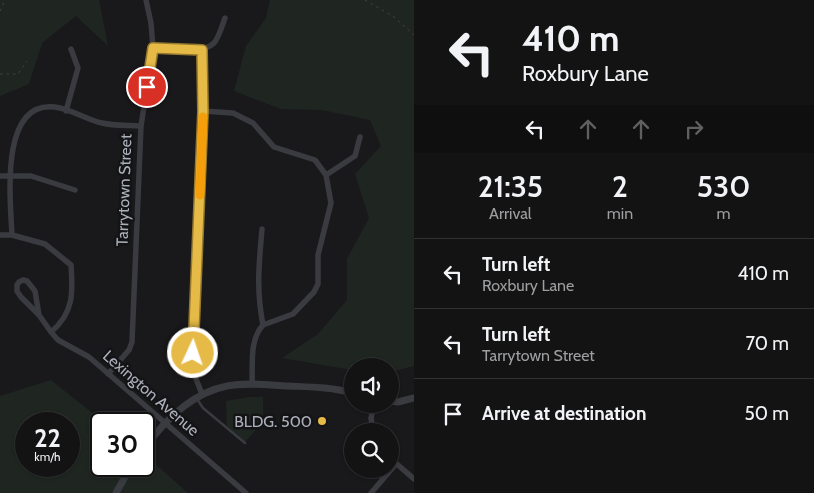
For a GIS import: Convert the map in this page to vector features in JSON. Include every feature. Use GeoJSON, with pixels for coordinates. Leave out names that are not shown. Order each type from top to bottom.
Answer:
{"type":"FeatureCollection","features":[{"type":"Feature","properties":{"kind":"street","name":"Tarrytown Street"},"geometry":{"type":"LineString","coordinates":[[108,374],[126,354],[132,342],[140,126],[153,48],[151,22],[146,0]]}},
{"type":"Feature","properties":{"kind":"street"},"geometry":{"type":"LineString","coordinates":[[153,48],[202,50],[214,43],[225,18]]}},
{"type":"Feature","properties":{"kind":"street"},"geometry":{"type":"LineString","coordinates":[[66,111],[78,68],[71,49]]}},
{"type":"Feature","properties":{"kind":"street"},"geometry":{"type":"LineString","coordinates":[[199,396],[192,369],[203,111],[202,50]]}},
{"type":"Feature","properties":{"kind":"street"},"geometry":{"type":"LineString","coordinates":[[12,235],[8,176],[12,137],[16,125],[23,116],[36,108],[58,107],[103,124],[140,126]]}},
{"type":"Feature","properties":{"kind":"street"},"geometry":{"type":"LineString","coordinates":[[203,111],[233,113],[253,123],[274,147],[315,160],[326,176],[331,203],[318,254],[318,284],[314,292],[293,314],[263,325],[257,331],[254,339],[252,384]]}},
{"type":"Feature","properties":{"kind":"street"},"geometry":{"type":"LineString","coordinates":[[326,176],[355,156],[360,137]]}},
{"type":"Feature","properties":{"kind":"street"},"geometry":{"type":"LineString","coordinates":[[0,176],[31,176],[75,190]]}},
{"type":"Feature","properties":{"kind":"street"},"geometry":{"type":"LineString","coordinates":[[262,229],[258,280],[263,325]]}},
{"type":"Feature","properties":{"kind":"street"},"geometry":{"type":"LineString","coordinates":[[2,237],[12,235],[45,244],[71,265],[72,287],[67,314],[50,332]]}},
{"type":"Feature","properties":{"kind":"street","name":"Lexington Avenue"},"geometry":{"type":"LineString","coordinates":[[39,315],[35,291],[27,281],[22,280],[17,285],[17,292],[39,315],[50,332],[69,348],[89,357],[246,493]]}},
{"type":"Feature","properties":{"kind":"street"},"geometry":{"type":"LineString","coordinates":[[155,436],[166,423],[199,396],[227,386],[252,384],[336,388],[344,390]]}},
{"type":"Feature","properties":{"kind":"street"},"geometry":{"type":"LineString","coordinates":[[399,402],[414,398]]}},
{"type":"Feature","properties":{"kind":"street"},"geometry":{"type":"LineString","coordinates":[[399,466],[414,478]]}},
{"type":"Feature","properties":{"kind":"street"},"geometry":{"type":"LineString","coordinates":[[116,493],[125,477]]}},
{"type":"Feature","properties":{"kind":"street"},"geometry":{"type":"LineString","coordinates":[[371,493],[379,478]]}},
{"type":"Feature","properties":{"kind":"lane"},"geometry":{"type":"LineString","coordinates":[[199,396],[203,408],[244,443]]}},
{"type":"Feature","properties":{"kind":"path"},"geometry":{"type":"LineString","coordinates":[[0,11],[6,0]]}},
{"type":"Feature","properties":{"kind":"path"},"geometry":{"type":"LineString","coordinates":[[366,0],[394,17],[414,35]]}},
{"type":"Feature","properties":{"kind":"path"},"geometry":{"type":"LineString","coordinates":[[0,74],[18,74],[26,60]]}},
{"type":"Feature","properties":{"kind":"shaded area"},"geometry":{"type":"Polygon","coordinates":[[[0,0],[99,0],[108,46],[76,16],[42,43],[29,84],[0,96],[0,0]]]}},
{"type":"Feature","properties":{"kind":"shaded area"},"geometry":{"type":"Polygon","coordinates":[[[270,0],[414,0],[414,366],[399,370],[399,358],[344,358],[344,369],[282,358],[318,334],[347,300],[347,259],[369,218],[355,174],[381,146],[370,120],[322,110],[281,109],[234,91],[246,46],[266,18],[270,0]]]}},
{"type":"Feature","properties":{"kind":"shaded area"},"geometry":{"type":"Polygon","coordinates":[[[51,380],[91,412],[90,477],[155,477],[155,464],[188,493],[0,493],[0,396],[51,380]]]}},
{"type":"Feature","properties":{"kind":"shaded area"},"geometry":{"type":"Polygon","coordinates":[[[263,397],[263,422],[245,442],[227,426],[226,401],[263,397]]]}},
{"type":"Feature","properties":{"kind":"slow traffic"},"geometry":{"type":"LineString","coordinates":[[200,195],[203,117]]}},
{"type":"Feature","properties":{"kind":"place","name":"BLDG. 500"},"geometry":{"type":"Point","coordinates":[322,421]}},
{"type":"Feature","properties":{"kind":"route"},"geometry":{"type":"LineString","coordinates":[[147,87],[153,48],[202,50],[203,111],[193,353]]}}]}
